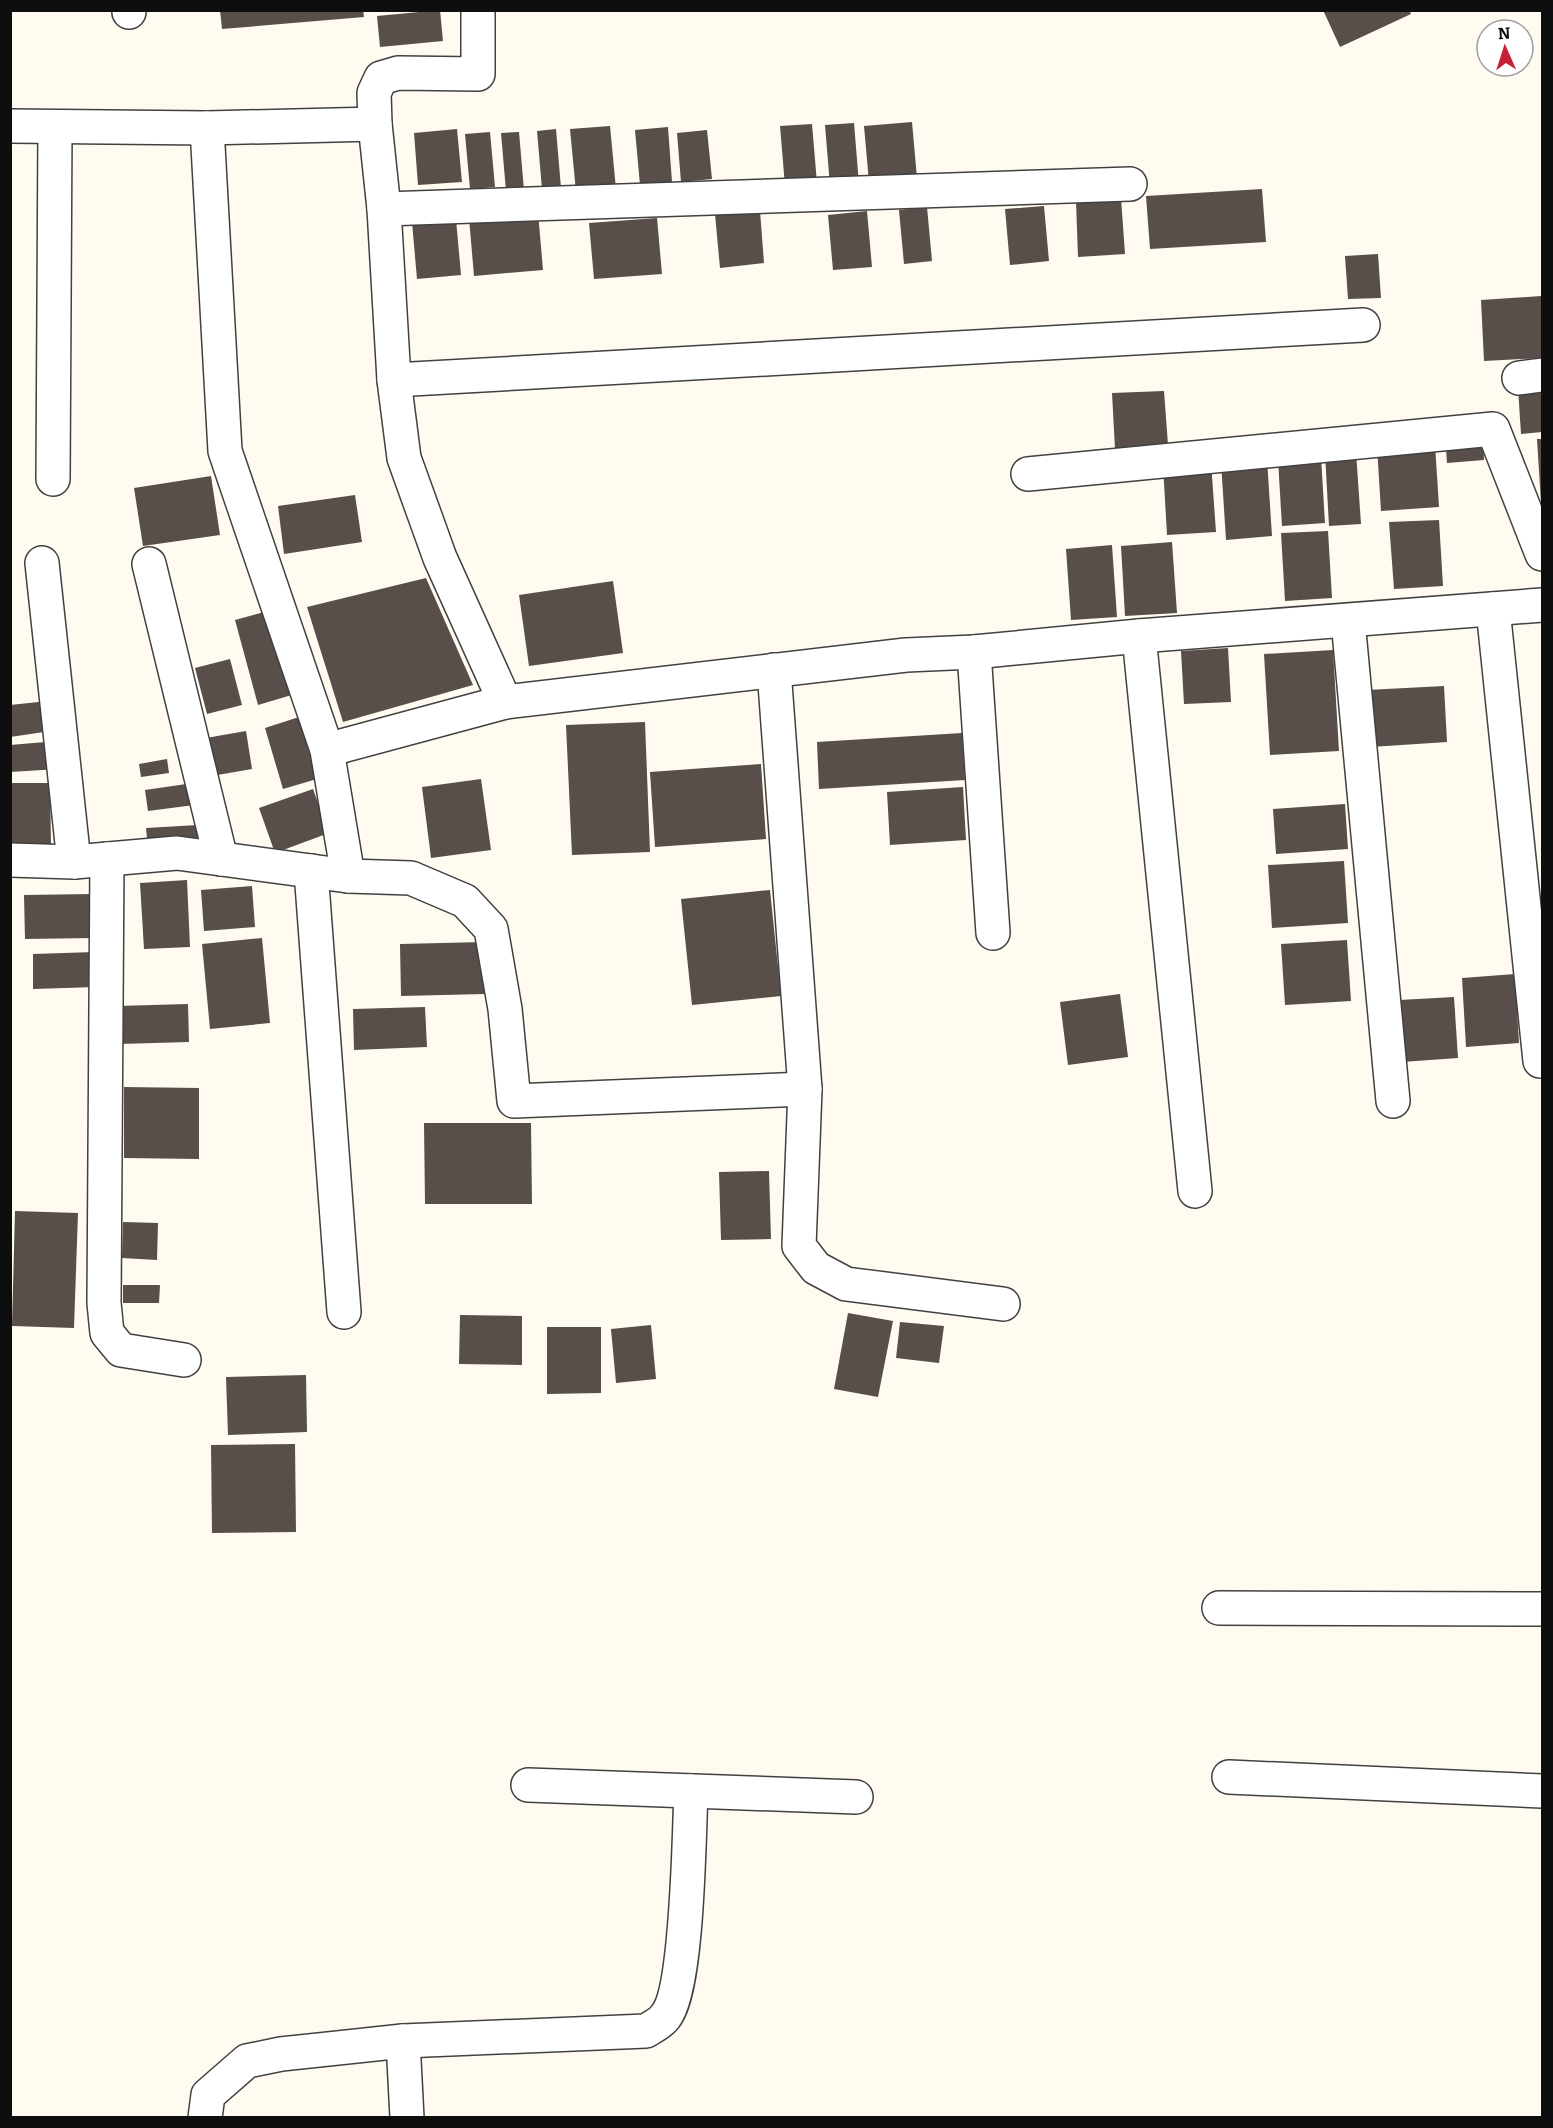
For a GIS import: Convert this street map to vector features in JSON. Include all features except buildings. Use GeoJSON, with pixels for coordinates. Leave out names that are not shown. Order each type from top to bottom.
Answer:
{"type":"FeatureCollection","features":[{"type":"Feature","properties":{"kind":"street"},"geometry":{"type":"LineString","coordinates":[[478,10],[478,74],[398,73],[381,78],[374,93],[375,124],[384,209],[394,380],[404,459],[440,558],[505,702]]}},
{"type":"Feature","properties":{"kind":"street"},"geometry":{"type":"LineString","coordinates":[[10,126],[207,129],[375,124]]}},
{"type":"Feature","properties":{"kind":"street"},"geometry":{"type":"LineString","coordinates":[[53,479],[55,127]]}},
{"type":"Feature","properties":{"kind":"street"},"geometry":{"type":"LineString","coordinates":[[207,129],[225,451],[327,750],[348,876]]}},
{"type":"Feature","properties":{"kind":"street"},"geometry":{"type":"LineString","coordinates":[[384,209],[1130,184]]}},
{"type":"Feature","properties":{"kind":"street"},"geometry":{"type":"LineString","coordinates":[[394,380],[1363,325]]}},
{"type":"Feature","properties":{"kind":"street"},"geometry":{"type":"LineString","coordinates":[[1028,474],[1494,429],[1542,555]]}},
{"type":"Feature","properties":{"kind":"street"},"geometry":{"type":"LineString","coordinates":[[42,563],[74,862]]}},
{"type":"Feature","properties":{"kind":"street"},"geometry":{"type":"LineString","coordinates":[[149,564],[221,859]]}},
{"type":"Feature","properties":{"kind":"street"},"geometry":{"type":"LineString","coordinates":[[327,750],[505,702],[906,655],[974,652],[1139,636],[1542,605]]}},
{"type":"Feature","properties":{"kind":"street"},"geometry":{"type":"LineString","coordinates":[[1493,609],[1540,1061]]}},
{"type":"Feature","properties":{"kind":"street"},"geometry":{"type":"LineString","coordinates":[[1348,621],[1393,1101]]}},
{"type":"Feature","properties":{"kind":"street"},"geometry":{"type":"LineString","coordinates":[[1139,636],[1195,1191]]}},
{"type":"Feature","properties":{"kind":"street"},"geometry":{"type":"LineString","coordinates":[[974,652],[993,933]]}},
{"type":"Feature","properties":{"kind":"street"},"geometry":{"type":"LineString","coordinates":[[774,670],[805,1089],[799,1246],[816,1268],[846,1284],[1003,1304]]}},
{"type":"Feature","properties":{"kind":"street"},"geometry":{"type":"LineString","coordinates":[[10,860],[74,862],[177,853],[348,876],[411,878],[465,901],[491,930],[505,1009],[514,1101],[805,1089]]}},
{"type":"Feature","properties":{"kind":"street"},"geometry":{"type":"LineString","coordinates":[[107,859],[104,1303],[107,1333],[121,1350],[184,1360]]}},
{"type":"Feature","properties":{"kind":"street"},"geometry":{"type":"LineString","coordinates":[[311,871],[344,1312]]}},
{"type":"Feature","properties":{"kind":"street"},"geometry":{"type":"LineString","coordinates":[[1219,1608],[1542,1609]]}},
{"type":"Feature","properties":{"kind":"street"},"geometry":{"type":"LineString","coordinates":[[1229,1777],[1542,1791]]}},
{"type":"Feature","properties":{"kind":"street"},"geometry":{"type":"LineString","coordinates":[[528,1785],[856,1797]]}},
{"type":"Feature","properties":{"kind":"street"},"geometry":{"type":"LineString","coordinates":[[205,2118],[208,2095],[247,2061],[281,2054],[403,2041],[646,2031],[665,2017],[677,1990],[683,1945],[691,1791]]}},
{"type":"Feature","properties":{"kind":"street"},"geometry":{"type":"LineString","coordinates":[[403,2041],[407,2118]]}}]}
